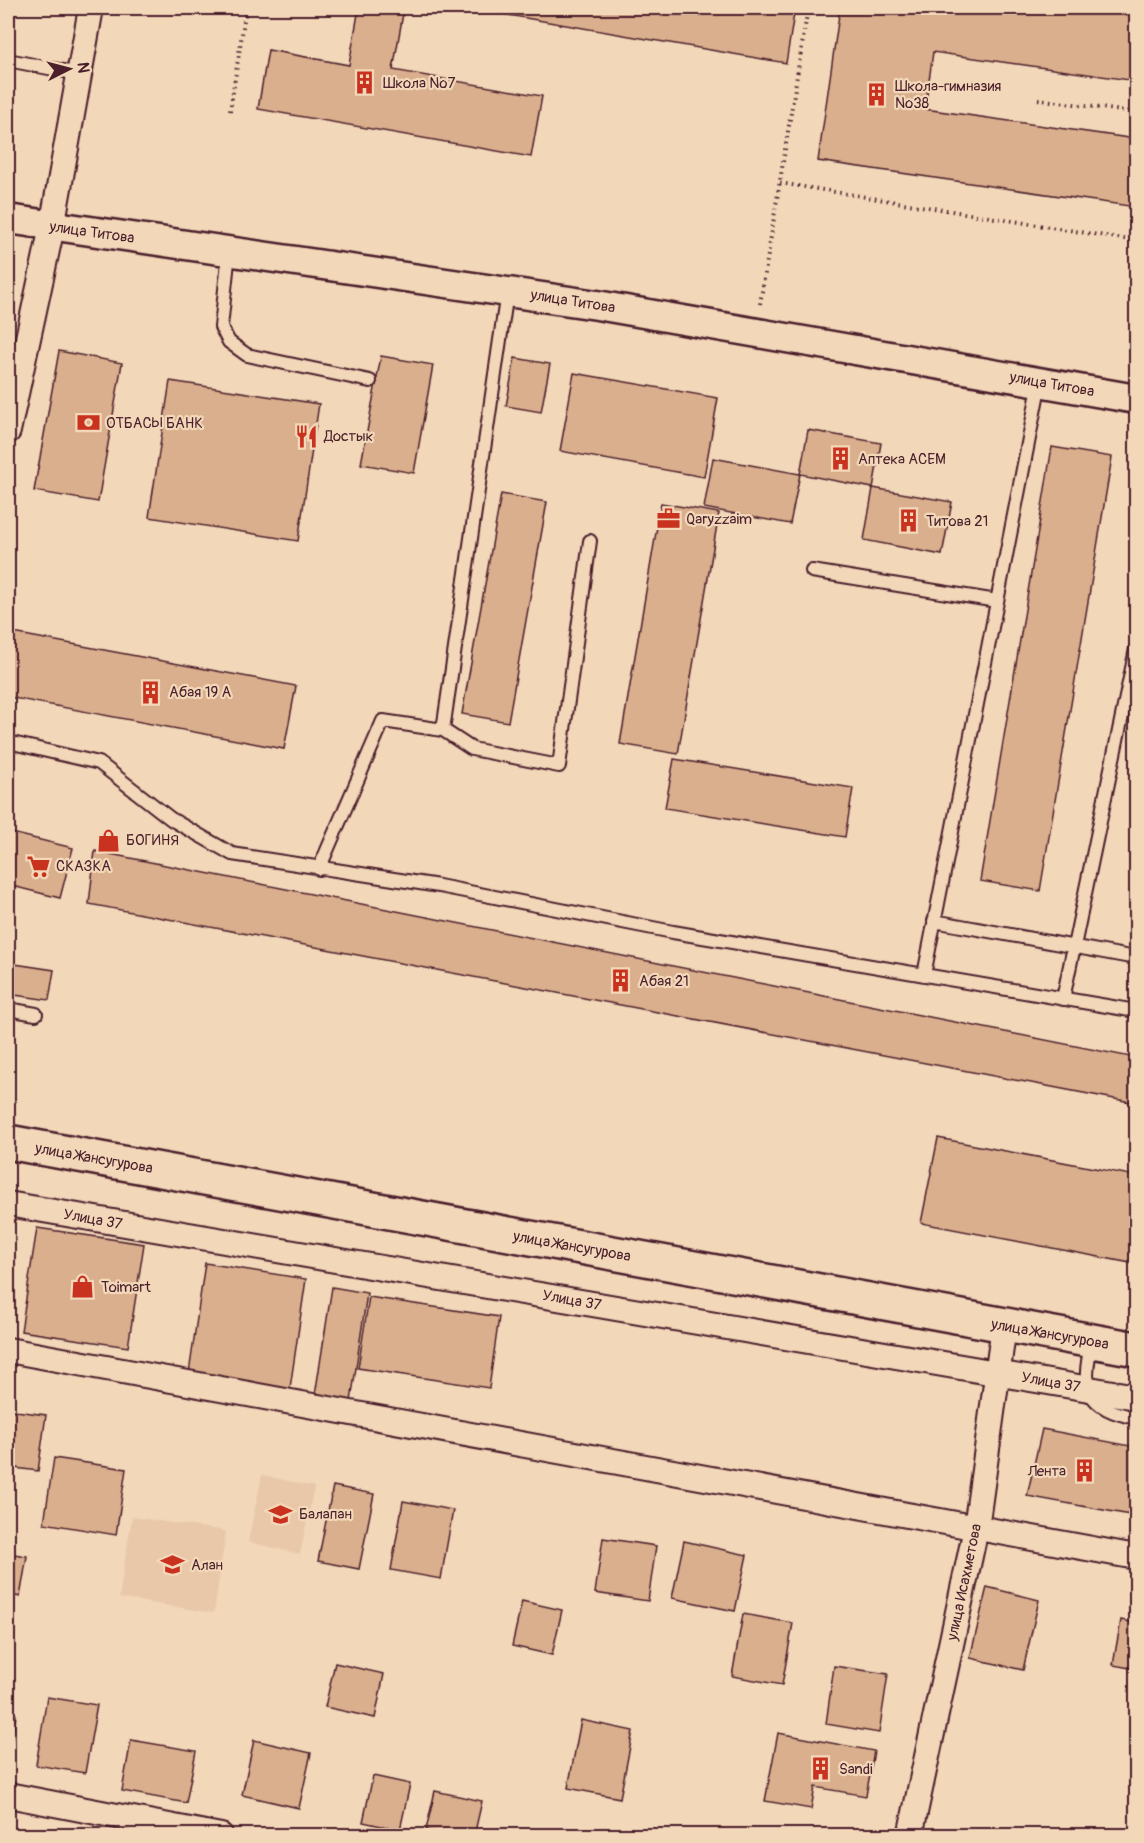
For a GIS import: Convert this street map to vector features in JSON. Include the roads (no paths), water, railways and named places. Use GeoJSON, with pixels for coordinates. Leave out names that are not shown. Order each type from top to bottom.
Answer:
{"type":"FeatureCollection","features":[{"type":"Feature","properties":{"kind":"main road","name":"улица Жансугурова"},"geometry":{"type":"LineString","coordinates":[[8,1142],[1137,1349]]}},
{"type":"Feature","properties":{"kind":"street"},"geometry":{"type":"LineString","coordinates":[[8,431],[16,352],[52,227],[91,8]]}},
{"type":"Feature","properties":{"kind":"street","name":"улица Титова"},"geometry":{"type":"LineString","coordinates":[[8,219],[507,292],[756,332],[1137,399]]}},
{"type":"Feature","properties":{"kind":"street","name":"Улица 37"},"geometry":{"type":"LineString","coordinates":[[8,1204],[1137,1397]]}},
{"type":"Feature","properties":{"kind":"street","name":"улица Исахметова"},"geometry":{"type":"LineString","coordinates":[[910,1836],[975,1528],[1004,1326]]}},
{"type":"Feature","properties":{"kind":"street"},"geometry":{"type":"LineString","coordinates":[[8,1350],[1137,1557]]}},
{"type":"Feature","properties":{"kind":"street"},"geometry":{"type":"LineString","coordinates":[[8,1795],[221,1836]]}},
{"type":"Feature","properties":{"kind":"lane"},"geometry":{"type":"LineString","coordinates":[[8,60],[79,74]]}},
{"type":"Feature","properties":{"kind":"lane"},"geometry":{"type":"LineString","coordinates":[[229,252],[221,307],[221,327],[229,342],[248,355],[370,381]]}},
{"type":"Feature","properties":{"kind":"lane"},"geometry":{"type":"LineString","coordinates":[[443,730],[507,292]]}},
{"type":"Feature","properties":{"kind":"lane"},"geometry":{"type":"LineString","coordinates":[[924,975],[1041,381]]}},
{"type":"Feature","properties":{"kind":"lane"},"geometry":{"type":"LineString","coordinates":[[319,869],[383,721],[443,730],[472,749],[559,766],[590,541]]}},
{"type":"Feature","properties":{"kind":"lane"},"geometry":{"type":"LineString","coordinates":[[812,571],[997,601]]}},
{"type":"Feature","properties":{"kind":"lane"},"geometry":{"type":"LineString","coordinates":[[1063,999],[1137,649]]}},
{"type":"Feature","properties":{"kind":"lane"},"geometry":{"type":"LineString","coordinates":[[8,742],[99,763],[171,819],[232,854],[439,886],[673,932],[1137,1011]]}},
{"type":"Feature","properties":{"kind":"lane"},"geometry":{"type":"LineString","coordinates":[[934,921],[1137,958]]}},
{"type":"Feature","properties":{"kind":"lane"},"geometry":{"type":"LineString","coordinates":[[8,1009],[36,1014]]}},
{"type":"Feature","properties":{"kind":"lane"},"geometry":{"type":"LineString","coordinates":[[1092,1341],[1086,1364],[1090,1391],[1099,1404],[1111,1413],[1137,1418]]}},
{"type":"Feature","properties":{"kind":"place","name":"Школа №7"},"geometry":{"type":"Point","coordinates":[365,83]}},
{"type":"Feature","properties":{"kind":"place","name":"Школа-гимназия №38"},"geometry":{"type":"Point","coordinates":[877,95]}},
{"type":"Feature","properties":{"kind":"place","name":"ОТБАСЫ БАНК"},"geometry":{"type":"Point","coordinates":[88,423]}},
{"type":"Feature","properties":{"kind":"place","name":"Достык"},"geometry":{"type":"Point","coordinates":[306,436]}},
{"type":"Feature","properties":{"kind":"place","name":"Аптека АСЕМ"},"geometry":{"type":"Point","coordinates":[840,459]}},
{"type":"Feature","properties":{"kind":"place","name":"Qaryzzaim"},"geometry":{"type":"Point","coordinates":[668,519]}},
{"type":"Feature","properties":{"kind":"place","name":"Титова 21"},"geometry":{"type":"Point","coordinates":[908,521]}},
{"type":"Feature","properties":{"kind":"place","name":"Абая 19 А"},"geometry":{"type":"Point","coordinates":[151,692]}},
{"type":"Feature","properties":{"kind":"place","name":"БОГИНЯ"},"geometry":{"type":"Point","coordinates":[108,840]}},
{"type":"Feature","properties":{"kind":"place","name":"СКАЗКА"},"geometry":{"type":"Point","coordinates":[38,866]}},
{"type":"Feature","properties":{"kind":"place","name":"Абая 21"},"geometry":{"type":"Point","coordinates":[621,981]}},
{"type":"Feature","properties":{"kind":"place","name":"Toimart"},"geometry":{"type":"Point","coordinates":[83,1287]}},
{"type":"Feature","properties":{"kind":"place","name":"Лента"},"geometry":{"type":"Point","coordinates":[1084,1471]}},
{"type":"Feature","properties":{"kind":"place","name":"Балапан"},"geometry":{"type":"Point","coordinates":[281,1514]}},
{"type":"Feature","properties":{"kind":"place","name":"Алан"},"geometry":{"type":"Point","coordinates":[173,1565]}},
{"type":"Feature","properties":{"kind":"place","name":"Sandi"},"geometry":{"type":"Point","coordinates":[821,1769]}}]}
